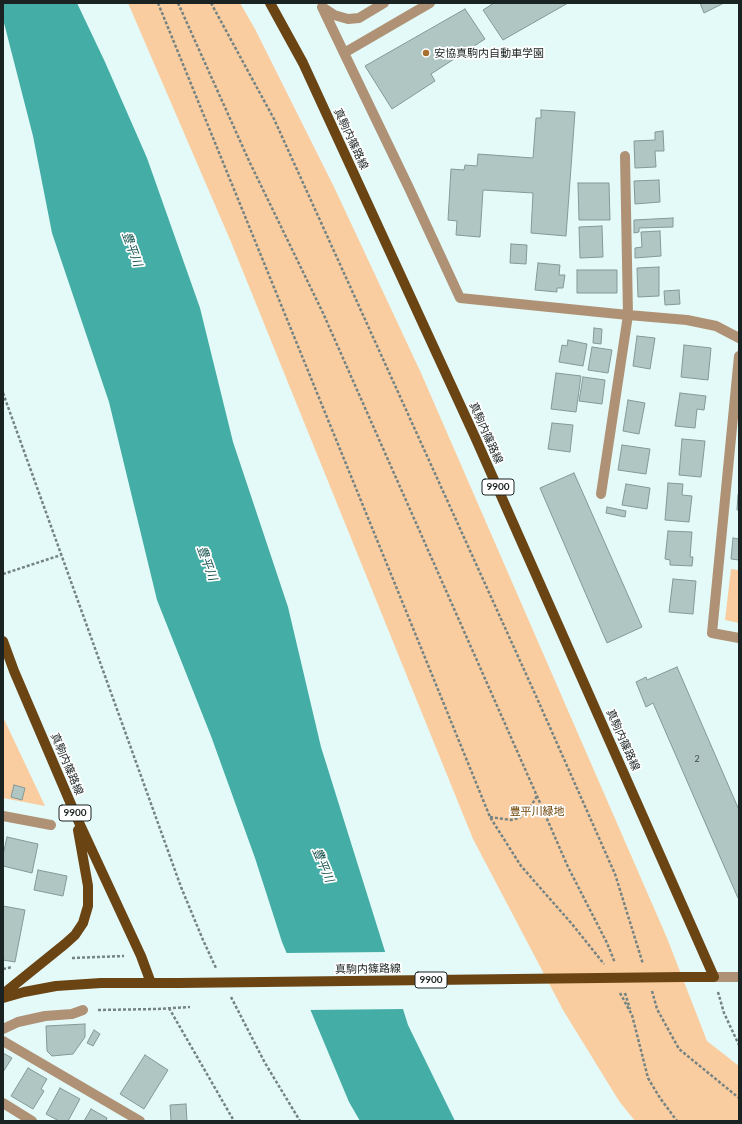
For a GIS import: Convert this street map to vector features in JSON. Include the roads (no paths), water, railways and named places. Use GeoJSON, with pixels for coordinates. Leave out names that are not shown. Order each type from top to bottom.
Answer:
{"type":"FeatureCollection","features":[{"type":"Feature","properties":{"kind":"main road","name":"真駒内篠路線"},"geometry":{"type":"LineString","coordinates":[[3,998],[24,992],[56,986],[101,983],[714,977],[475,437],[303,63],[270,3]]}},
{"type":"Feature","properties":{"kind":"main road","name":"真駒内篠路線"},"geometry":{"type":"LineString","coordinates":[[3,641],[14,671],[76,816],[141,956],[151,983]]}},
{"type":"Feature","properties":{"kind":"main road"},"geometry":{"type":"LineString","coordinates":[[3,994],[65,944],[75,935],[83,923],[88,906],[88,886],[76,816]]}},
{"type":"Feature","properties":{"kind":"street"},"geometry":{"type":"LineString","coordinates":[[344,53],[430,3]]}},
{"type":"Feature","properties":{"kind":"street"},"geometry":{"type":"LineString","coordinates":[[320,5],[334,14],[348,19],[358,18],[379,4]]}},
{"type":"Feature","properties":{"kind":"street"},"geometry":{"type":"LineString","coordinates":[[320,5],[410,188],[460,298],[687,320],[716,326],[739,338]]}},
{"type":"Feature","properties":{"kind":"street"},"geometry":{"type":"LineString","coordinates":[[601,494],[628,315],[625,156]]}},
{"type":"Feature","properties":{"kind":"street"},"geometry":{"type":"LineString","coordinates":[[739,356],[712,633],[739,638]]}},
{"type":"Feature","properties":{"kind":"street"},"geometry":{"type":"LineString","coordinates":[[3,816],[51,825]]}},
{"type":"Feature","properties":{"kind":"street"},"geometry":{"type":"LineString","coordinates":[[714,977],[739,977]]}},
{"type":"Feature","properties":{"kind":"street"},"geometry":{"type":"LineString","coordinates":[[3,1029],[18,1022],[45,1016],[72,1014],[83,1010]]}},
{"type":"Feature","properties":{"kind":"street"},"geometry":{"type":"LineString","coordinates":[[3,1041],[140,1121]]}},
{"type":"Feature","properties":{"kind":"street"},"geometry":{"type":"LineString","coordinates":[[3,1103],[32,1121]]}},
{"type":"Feature","properties":{"kind":"water","name":"豊平川"},"geometry":{"type":"Polygon","coordinates":[[[3,3],[77,3],[105,62],[147,158],[200,308],[233,442],[288,607],[321,747],[408,1025],[455,1121],[360,1121],[349,1102],[282,942],[255,858],[211,736],[157,600],[109,402],[52,233],[33,136],[3,19],[3,3]]]}},
{"type":"Feature","properties":{"kind":"place","name":"安協真駒内自動車学園"},"geometry":{"type":"Point","coordinates":[426,53]}},
{"type":"Feature","properties":{"kind":"park label","name":"豊平川緑地"},"geometry":{"type":"Point","coordinates":[537,811]}}]}
